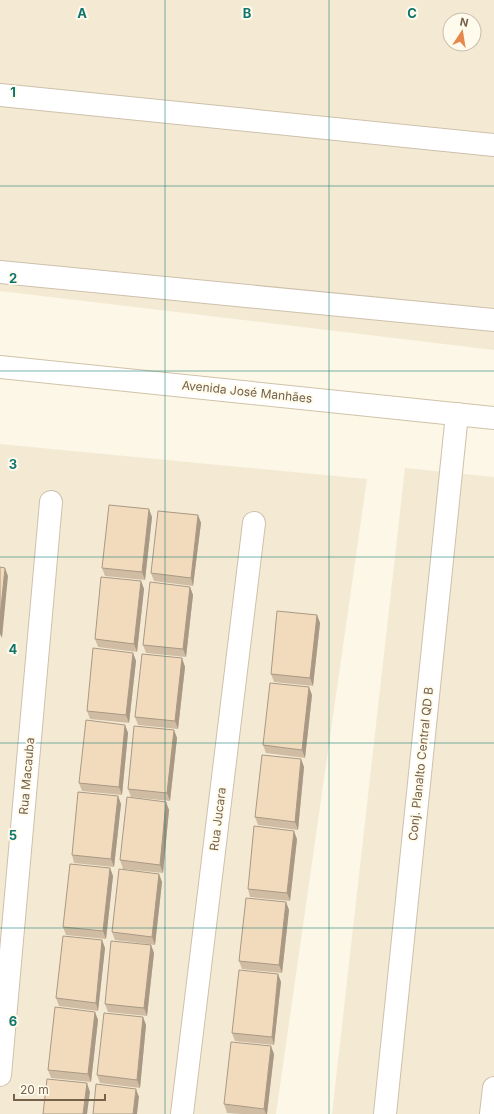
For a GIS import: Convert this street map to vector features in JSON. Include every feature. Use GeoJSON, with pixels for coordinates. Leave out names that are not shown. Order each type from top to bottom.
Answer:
{"type":"FeatureCollection","features":[{"type":"Feature","properties":{"kind":"street"},"geometry":{"type":"LineString","coordinates":[[0,95],[494,145]]}},
{"type":"Feature","properties":{"kind":"street"},"geometry":{"type":"LineString","coordinates":[[0,272],[494,320]]}},
{"type":"Feature","properties":{"kind":"street","name":"Avenida José Manhães"},"geometry":{"type":"LineString","coordinates":[[0,367],[494,418]]}},
{"type":"Feature","properties":{"kind":"street","name":"Conj. Planalto Central QD B"},"geometry":{"type":"LineString","coordinates":[[385,1114],[457,414]]}},
{"type":"Feature","properties":{"kind":"street","name":"Rua Macauba"},"geometry":{"type":"LineString","coordinates":[[0,1075],[51,502]]}},
{"type":"Feature","properties":{"kind":"street","name":"Rua Jucara"},"geometry":{"type":"LineString","coordinates":[[182,1114],[254,523]]}},
{"type":"Feature","properties":{"kind":"street"},"geometry":{"type":"LineString","coordinates":[[491,1114],[494,1088]]}},
{"type":"Feature","properties":{"kind":"shaded area"},"geometry":{"type":"Polygon","coordinates":[[[0,0],[494,0],[494,350],[0,291],[0,0]]]}},
{"type":"Feature","properties":{"kind":"shaded area"},"geometry":{"type":"Polygon","coordinates":[[[0,444],[367,479],[276,1114],[0,1114],[0,444]]]}},
{"type":"Feature","properties":{"kind":"shaded area"},"geometry":{"type":"Polygon","coordinates":[[[405,468],[494,477],[494,1114],[332,1114],[405,468]]]}},
{"type":"Feature","properties":{"kind":"building"},"geometry":{"type":"Polygon","coordinates":[[[109,505],[149,509],[142,572],[102,568],[109,505]]]}},
{"type":"Feature","properties":{"kind":"building"},"geometry":{"type":"Polygon","coordinates":[[[158,511],[198,515],[191,578],[151,573],[158,511]]]}},
{"type":"Feature","properties":{"kind":"building"},"geometry":{"type":"Polygon","coordinates":[[[0,567],[5,568],[0,617],[0,567]]]}},
{"type":"Feature","properties":{"kind":"building"},"geometry":{"type":"Polygon","coordinates":[[[101,577],[141,581],[134,644],[95,639],[101,577]]]}},
{"type":"Feature","properties":{"kind":"building"},"geometry":{"type":"Polygon","coordinates":[[[150,582],[190,587],[183,649],[143,645],[150,582]]]}},
{"type":"Feature","properties":{"kind":"building"},"geometry":{"type":"Polygon","coordinates":[[[277,611],[317,615],[310,678],[271,674],[277,611]]]}},
{"type":"Feature","properties":{"kind":"building"},"geometry":{"type":"Polygon","coordinates":[[[93,648],[133,653],[126,715],[87,711],[93,648]]]}},
{"type":"Feature","properties":{"kind":"building"},"geometry":{"type":"Polygon","coordinates":[[[142,654],[182,658],[175,721],[135,717],[142,654]]]}},
{"type":"Feature","properties":{"kind":"building"},"geometry":{"type":"Polygon","coordinates":[[[270,683],[309,687],[302,750],[263,745],[270,683]]]}},
{"type":"Feature","properties":{"kind":"building"},"geometry":{"type":"Polygon","coordinates":[[[86,720],[125,725],[119,787],[79,783],[86,720]]]}},
{"type":"Feature","properties":{"kind":"building"},"geometry":{"type":"Polygon","coordinates":[[[134,726],[174,730],[167,793],[128,789],[134,726]]]}},
{"type":"Feature","properties":{"kind":"building"},"geometry":{"type":"Polygon","coordinates":[[[262,755],[301,759],[295,822],[255,817],[262,755]]]}},
{"type":"Feature","properties":{"kind":"building"},"geometry":{"type":"Polygon","coordinates":[[[78,792],[118,796],[111,859],[72,855],[78,792]]]}},
{"type":"Feature","properties":{"kind":"building"},"geometry":{"type":"Polygon","coordinates":[[[127,797],[166,802],[160,865],[120,860],[127,797]]]}},
{"type":"Feature","properties":{"kind":"building"},"geometry":{"type":"Polygon","coordinates":[[[254,826],[294,831],[287,893],[248,889],[254,826]]]}},
{"type":"Feature","properties":{"kind":"building"},"geometry":{"type":"Polygon","coordinates":[[[70,864],[110,868],[103,931],[63,927],[70,864]]]}},
{"type":"Feature","properties":{"kind":"building"},"geometry":{"type":"Polygon","coordinates":[[[119,869],[159,874],[152,937],[112,932],[119,869]]]}},
{"type":"Feature","properties":{"kind":"building"},"geometry":{"type":"Polygon","coordinates":[[[246,898],[286,902],[279,965],[239,961],[246,898]]]}},
{"type":"Feature","properties":{"kind":"building"},"geometry":{"type":"Polygon","coordinates":[[[63,936],[102,940],[96,1003],[56,998],[63,936]]]}},
{"type":"Feature","properties":{"kind":"building"},"geometry":{"type":"Polygon","coordinates":[[[111,941],[151,945],[144,1008],[105,1004],[111,941]]]}},
{"type":"Feature","properties":{"kind":"building"},"geometry":{"type":"Polygon","coordinates":[[[239,970],[278,974],[272,1037],[232,1033],[239,970]]]}},
{"type":"Feature","properties":{"kind":"building"},"geometry":{"type":"Polygon","coordinates":[[[55,1007],[95,1012],[88,1074],[48,1070],[55,1007]]]}},
{"type":"Feature","properties":{"kind":"building"},"geometry":{"type":"Polygon","coordinates":[[[104,1013],[143,1017],[137,1080],[97,1075],[104,1013]]]}},
{"type":"Feature","properties":{"kind":"building"},"geometry":{"type":"Polygon","coordinates":[[[231,1042],[271,1046],[264,1109],[224,1104],[231,1042]]]}},
{"type":"Feature","properties":{"kind":"building"},"geometry":{"type":"Polygon","coordinates":[[[47,1079],[87,1083],[83,1114],[43,1114],[47,1079]]]}},
{"type":"Feature","properties":{"kind":"building"},"geometry":{"type":"Polygon","coordinates":[[[96,1084],[136,1089],[133,1114],[93,1114],[96,1084]]]}}]}
